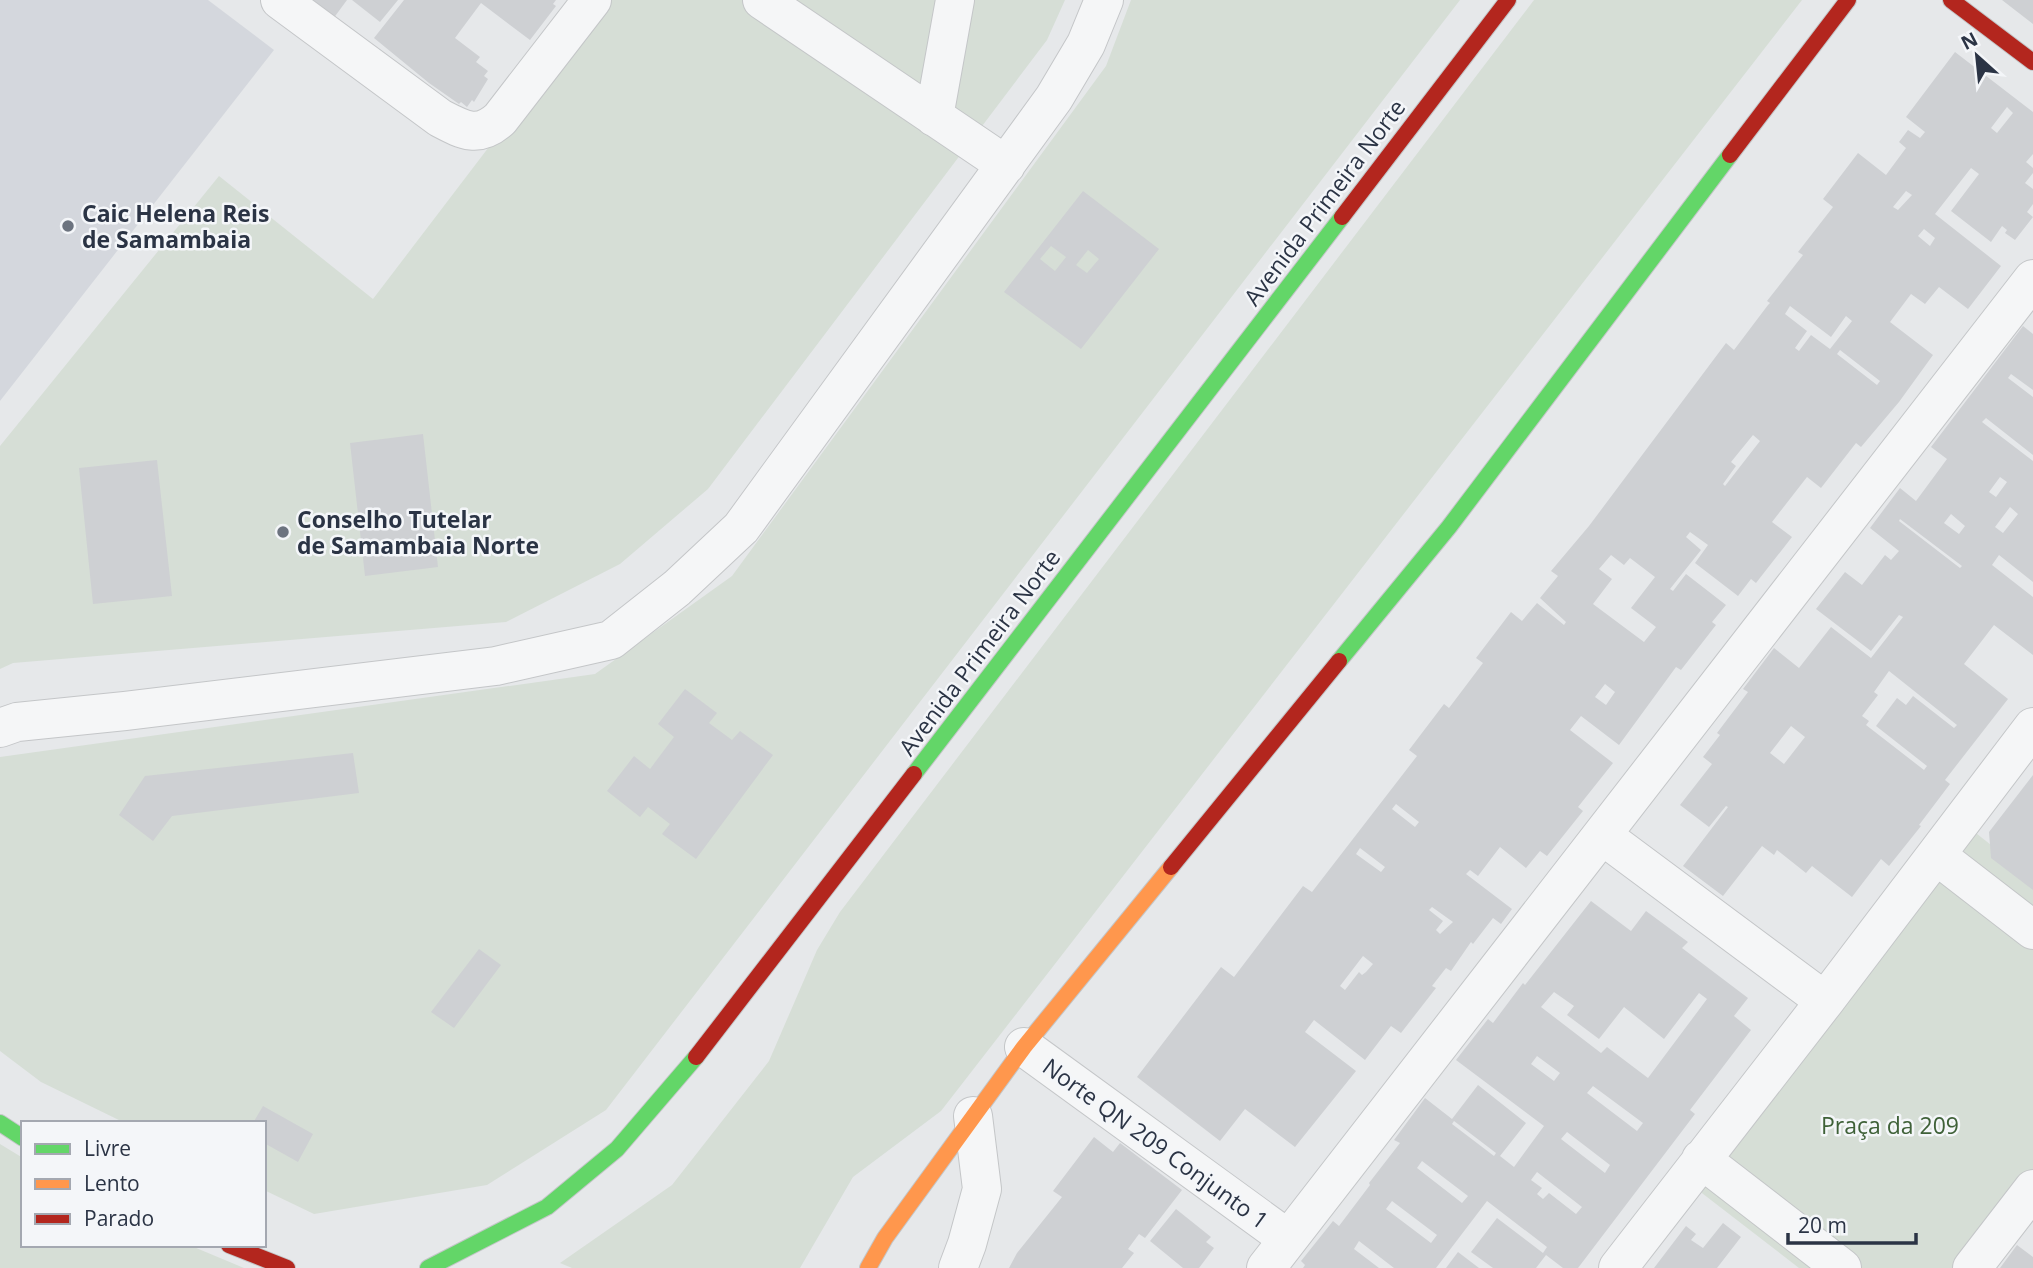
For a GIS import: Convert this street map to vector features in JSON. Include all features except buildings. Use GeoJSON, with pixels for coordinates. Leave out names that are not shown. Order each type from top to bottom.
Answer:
{"type":"FeatureCollection","features":[{"type":"Feature","properties":{"kind":"main road","name":"Avenida Primeira Norte"},"geometry":{"type":"LineString","coordinates":[[428,1268],[547,1207],[617,1149],[709,1042],[1508,0]]}},
{"type":"Feature","properties":{"kind":"main road"},"geometry":{"type":"LineString","coordinates":[[868,1268],[885,1238],[1024,1047],[1448,527],[1848,0]]}},
{"type":"Feature","properties":{"kind":"main road"},"geometry":{"type":"LineString","coordinates":[[1951,0],[2033,62]]}},
{"type":"Feature","properties":{"kind":"main road"},"geometry":{"type":"LineString","coordinates":[[0,1123],[21,1137]]}},
{"type":"Feature","properties":{"kind":"main road"},"geometry":{"type":"LineString","coordinates":[[234,1247],[287,1268]]}},
{"type":"Feature","properties":{"kind":"street"},"geometry":{"type":"LineString","coordinates":[[280,0],[440,118],[466,131],[492,126],[500,119],[593,0]]}},
{"type":"Feature","properties":{"kind":"street"},"geometry":{"type":"LineString","coordinates":[[762,0],[1006,165]]}},
{"type":"Feature","properties":{"kind":"street"},"geometry":{"type":"LineString","coordinates":[[934,117],[955,0]]}},
{"type":"Feature","properties":{"kind":"street"},"geometry":{"type":"LineString","coordinates":[[0,728],[17,722],[496,666],[611,640],[677,588],[741,528],[1054,98],[1086,44],[1104,0]]}},
{"type":"Feature","properties":{"kind":"street"},"geometry":{"type":"LineString","coordinates":[[1277,1253],[2033,279]]}},
{"type":"Feature","properties":{"kind":"street"},"geometry":{"type":"LineString","coordinates":[[1618,1268],[2033,727]]}},
{"type":"Feature","properties":{"kind":"street"},"geometry":{"type":"LineString","coordinates":[[1603,836],[1825,1001]]}},
{"type":"Feature","properties":{"kind":"street"},"geometry":{"type":"LineString","coordinates":[[1936,855],[2033,930]]}},
{"type":"Feature","properties":{"kind":"street","name":"Norte QN 209 Conjunto 1"},"geometry":{"type":"LineString","coordinates":[[1024,1047],[1277,1253]]}},
{"type":"Feature","properties":{"kind":"street"},"geometry":{"type":"LineString","coordinates":[[958,1268],[982,1189],[973,1116]]}},
{"type":"Feature","properties":{"kind":"street"},"geometry":{"type":"LineString","coordinates":[[1701,1159],[1842,1268]]}},
{"type":"Feature","properties":{"kind":"street"},"geometry":{"type":"LineString","coordinates":[[1972,1268],[2033,1189]]}},
{"type":"Feature","properties":{"kind":"shaded area","name":"Caic Helena Reis de Samambaia"},"geometry":{"type":"Polygon","coordinates":[[[0,0],[208,0],[274,50],[0,401],[0,0]]]}},
{"type":"Feature","properties":{"kind":"green space"},"geometry":{"type":"Polygon","coordinates":[[[601,0],[1065,0],[1047,40],[708,489],[620,564],[506,622],[13,663],[0,669],[0,446],[219,176],[373,299],[601,0]]]}},
{"type":"Feature","properties":{"kind":"green space"},"geometry":{"type":"Polygon","coordinates":[[[1131,0],[1460,0],[606,1110],[487,1185],[314,1214],[266,1191],[266,1121],[121,1121],[41,1082],[0,1051],[0,757],[595,674],[732,576],[1106,66],[1131,0]]]}},
{"type":"Feature","properties":{"kind":"green space"},"geometry":{"type":"Polygon","coordinates":[[[1534,0],[1802,0],[941,1111],[853,1177],[800,1268],[572,1268],[560,1263],[672,1185],[769,1061],[817,950],[840,912],[1534,0]]]}},
{"type":"Feature","properties":{"kind":"green space","name":"Praça da 209"},"geometry":{"type":"Polygon","coordinates":[[[1953,815],[2033,878],[2033,1219],[1996,1268],[1799,1268],[1672,1170],[1953,815]]]}},
{"type":"Feature","properties":{"kind":"green space"},"geometry":{"type":"Polygon","coordinates":[[[0,1144],[21,1157],[21,1247],[194,1247],[244,1268],[0,1268],[0,1144]]]}},
{"type":"Feature","properties":{"kind":"traffic: fast"},"geometry":{"type":"LineString","coordinates":[[1339,661],[1449,527],[1730,155]]}},
{"type":"Feature","properties":{"kind":"traffic: fast"},"geometry":{"type":"LineString","coordinates":[[914,774],[1342,217]]}},
{"type":"Feature","properties":{"kind":"traffic: fast"},"geometry":{"type":"LineString","coordinates":[[428,1268],[547,1207],[617,1149],[696,1057]]}},
{"type":"Feature","properties":{"kind":"traffic: fast"},"geometry":{"type":"LineString","coordinates":[[0,1123],[21,1137]]}},
{"type":"Feature","properties":{"kind":"traffic: slow"},"geometry":{"type":"LineString","coordinates":[[868,1268],[885,1238],[1024,1047],[1171,867]]}},
{"type":"Feature","properties":{"kind":"traffic: jam"},"geometry":{"type":"LineString","coordinates":[[1342,217],[1508,0]]}},
{"type":"Feature","properties":{"kind":"traffic: jam"},"geometry":{"type":"LineString","coordinates":[[1730,155],[1848,0]]}},
{"type":"Feature","properties":{"kind":"traffic: jam"},"geometry":{"type":"LineString","coordinates":[[1951,0],[2033,62]]}},
{"type":"Feature","properties":{"kind":"traffic: jam"},"geometry":{"type":"LineString","coordinates":[[1171,867],[1339,661]]}},
{"type":"Feature","properties":{"kind":"traffic: jam"},"geometry":{"type":"LineString","coordinates":[[696,1057],[914,774]]}},
{"type":"Feature","properties":{"kind":"traffic: jam"},"geometry":{"type":"LineString","coordinates":[[234,1247],[287,1268]]}},
{"type":"Feature","properties":{"kind":"place","name":"Caic Helena Reis de Samambaia"},"geometry":{"type":"Point","coordinates":[68,226]}},
{"type":"Feature","properties":{"kind":"place","name":"Conselho Tutelar de Samambaia Norte"},"geometry":{"type":"Point","coordinates":[283,532]}}]}
